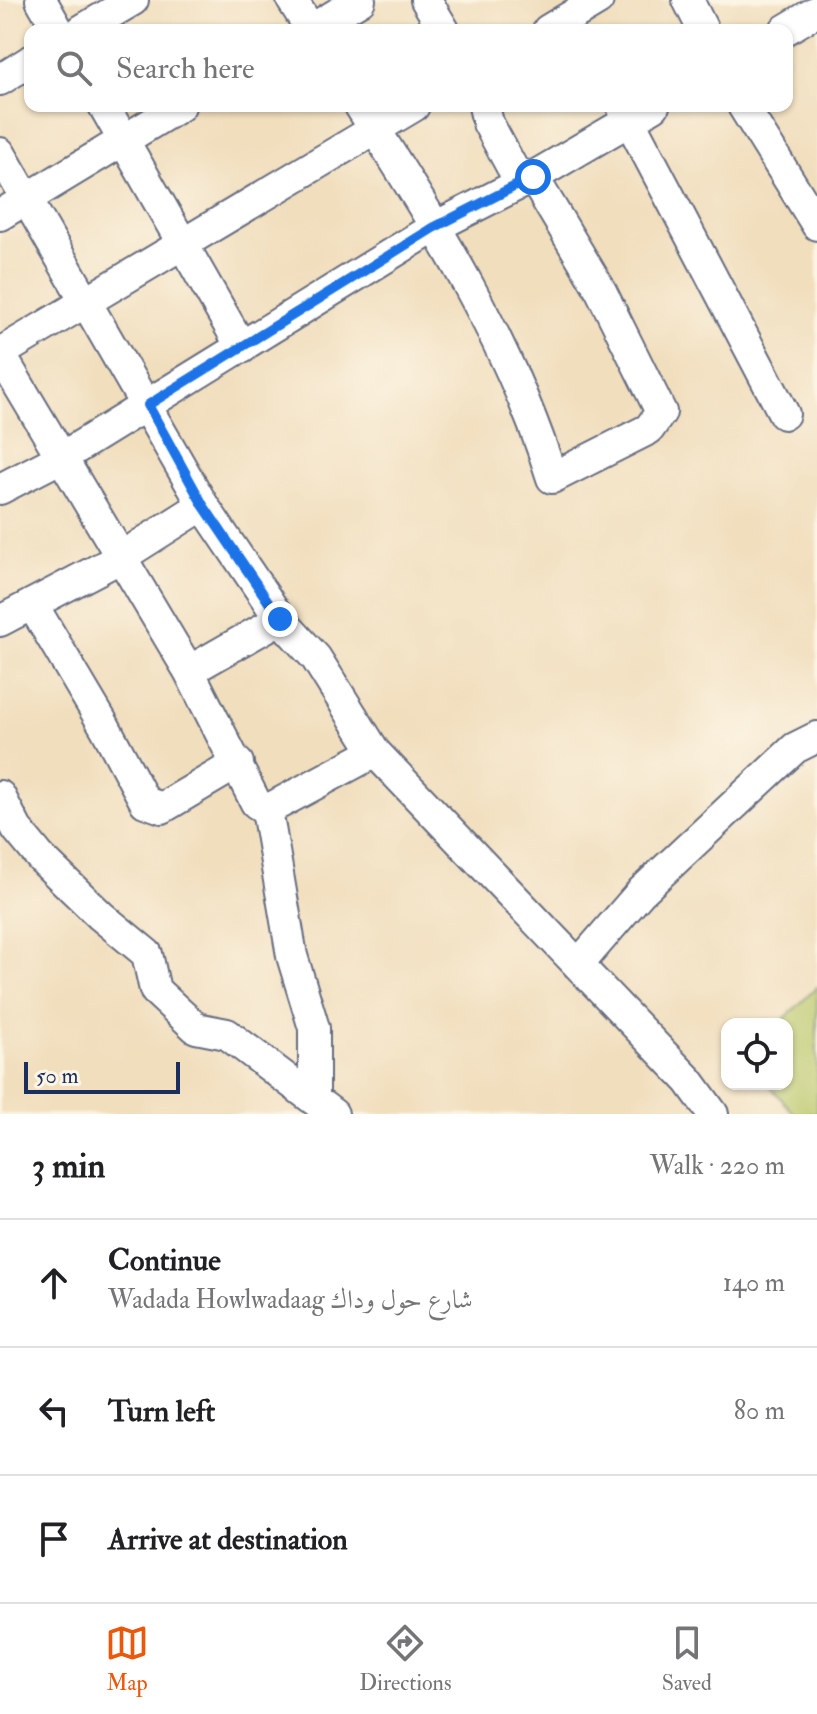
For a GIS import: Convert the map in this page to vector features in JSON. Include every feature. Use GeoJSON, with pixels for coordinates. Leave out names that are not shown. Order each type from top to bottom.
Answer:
{"type":"FeatureCollection","features":[{"type":"Feature","properties":{"kind":"street"},"geometry":{"type":"LineString","coordinates":[[41,0],[55,24]]}},
{"type":"Feature","properties":{"kind":"street"},"geometry":{"type":"LineString","coordinates":[[92,24],[133,0]]}},
{"type":"Feature","properties":{"kind":"street"},"geometry":{"type":"LineString","coordinates":[[292,0],[306,24]]}},
{"type":"Feature","properties":{"kind":"street"},"geometry":{"type":"LineString","coordinates":[[320,24],[360,0]]}},
{"type":"Feature","properties":{"kind":"street"},"geometry":{"type":"LineString","coordinates":[[426,0],[440,24]]}},
{"type":"Feature","properties":{"kind":"street"},"geometry":{"type":"LineString","coordinates":[[565,19],[598,0]]}},
{"type":"Feature","properties":{"kind":"street"},"geometry":{"type":"LineString","coordinates":[[688,0],[700,24]]}},
{"type":"Feature","properties":{"kind":"street"},"geometry":{"type":"LineString","coordinates":[[793,25],[817,11]]}},
{"type":"Feature","properties":{"kind":"street"},"geometry":{"type":"LineString","coordinates":[[0,80],[24,65]]}},
{"type":"Feature","properties":{"kind":"street"},"geometry":{"type":"LineString","coordinates":[[108,112],[242,348]]}},
{"type":"Feature","properties":{"kind":"street"},"geometry":{"type":"LineString","coordinates":[[0,215],[170,112]]}},
{"type":"Feature","properties":{"kind":"street"},"geometry":{"type":"LineString","coordinates":[[324,1105],[314,1028],[292,956],[267,810],[256,803],[189,671],[0,353],[182,245],[367,117],[388,112]]}},
{"type":"Feature","properties":{"kind":"street"},"geometry":{"type":"LineString","coordinates":[[367,117],[499,346],[536,428],[552,478],[649,429],[661,412],[600,289],[533,177],[515,173],[488,123],[485,112]]}},
{"type":"Feature","properties":{"kind":"street"},"geometry":{"type":"LineString","coordinates":[[0,489],[64,456],[433,228],[533,177],[633,112]]}},
{"type":"Feature","properties":{"kind":"street"},"geometry":{"type":"LineString","coordinates":[[635,112],[784,414]]}},
{"type":"Feature","properties":{"kind":"street"},"geometry":{"type":"LineString","coordinates":[[747,112],[817,225]]}},
{"type":"Feature","properties":{"kind":"street"},"geometry":{"type":"LineString","coordinates":[[0,153],[203,505],[280,619],[316,658],[375,752],[689,1081],[713,1114]]}},
{"type":"Feature","properties":{"kind":"street"},"geometry":{"type":"LineString","coordinates":[[0,621],[122,555],[203,505]]}},
{"type":"Feature","properties":{"kind":"street"},"geometry":{"type":"LineString","coordinates":[[32,604],[105,727],[145,802],[162,808],[238,763]]}},
{"type":"Feature","properties":{"kind":"street"},"geometry":{"type":"LineString","coordinates":[[189,671],[280,619]]}},
{"type":"Feature","properties":{"kind":"street"},"geometry":{"type":"LineString","coordinates":[[578,965],[641,892],[795,748],[817,737]]}},
{"type":"Feature","properties":{"kind":"street"},"geometry":{"type":"LineString","coordinates":[[267,810],[375,752]]}},
{"type":"Feature","properties":{"kind":"street"},"geometry":{"type":"LineString","coordinates":[[0,796],[17,829],[41,858],[147,954],[155,990],[196,1028],[227,1034],[324,1105]]}},
{"type":"Feature","properties":{"kind":"green space"},"geometry":{"type":"Polygon","coordinates":[[[817,987],[817,1114],[795,1114],[773,1090],[793,1090],[793,1018],[785,1018],[817,987]]]}},
{"type":"Feature","properties":{"kind":"route"},"geometry":{"type":"LineString","coordinates":[[280,619],[203,505],[148,405],[433,228],[533,177]]}}]}
